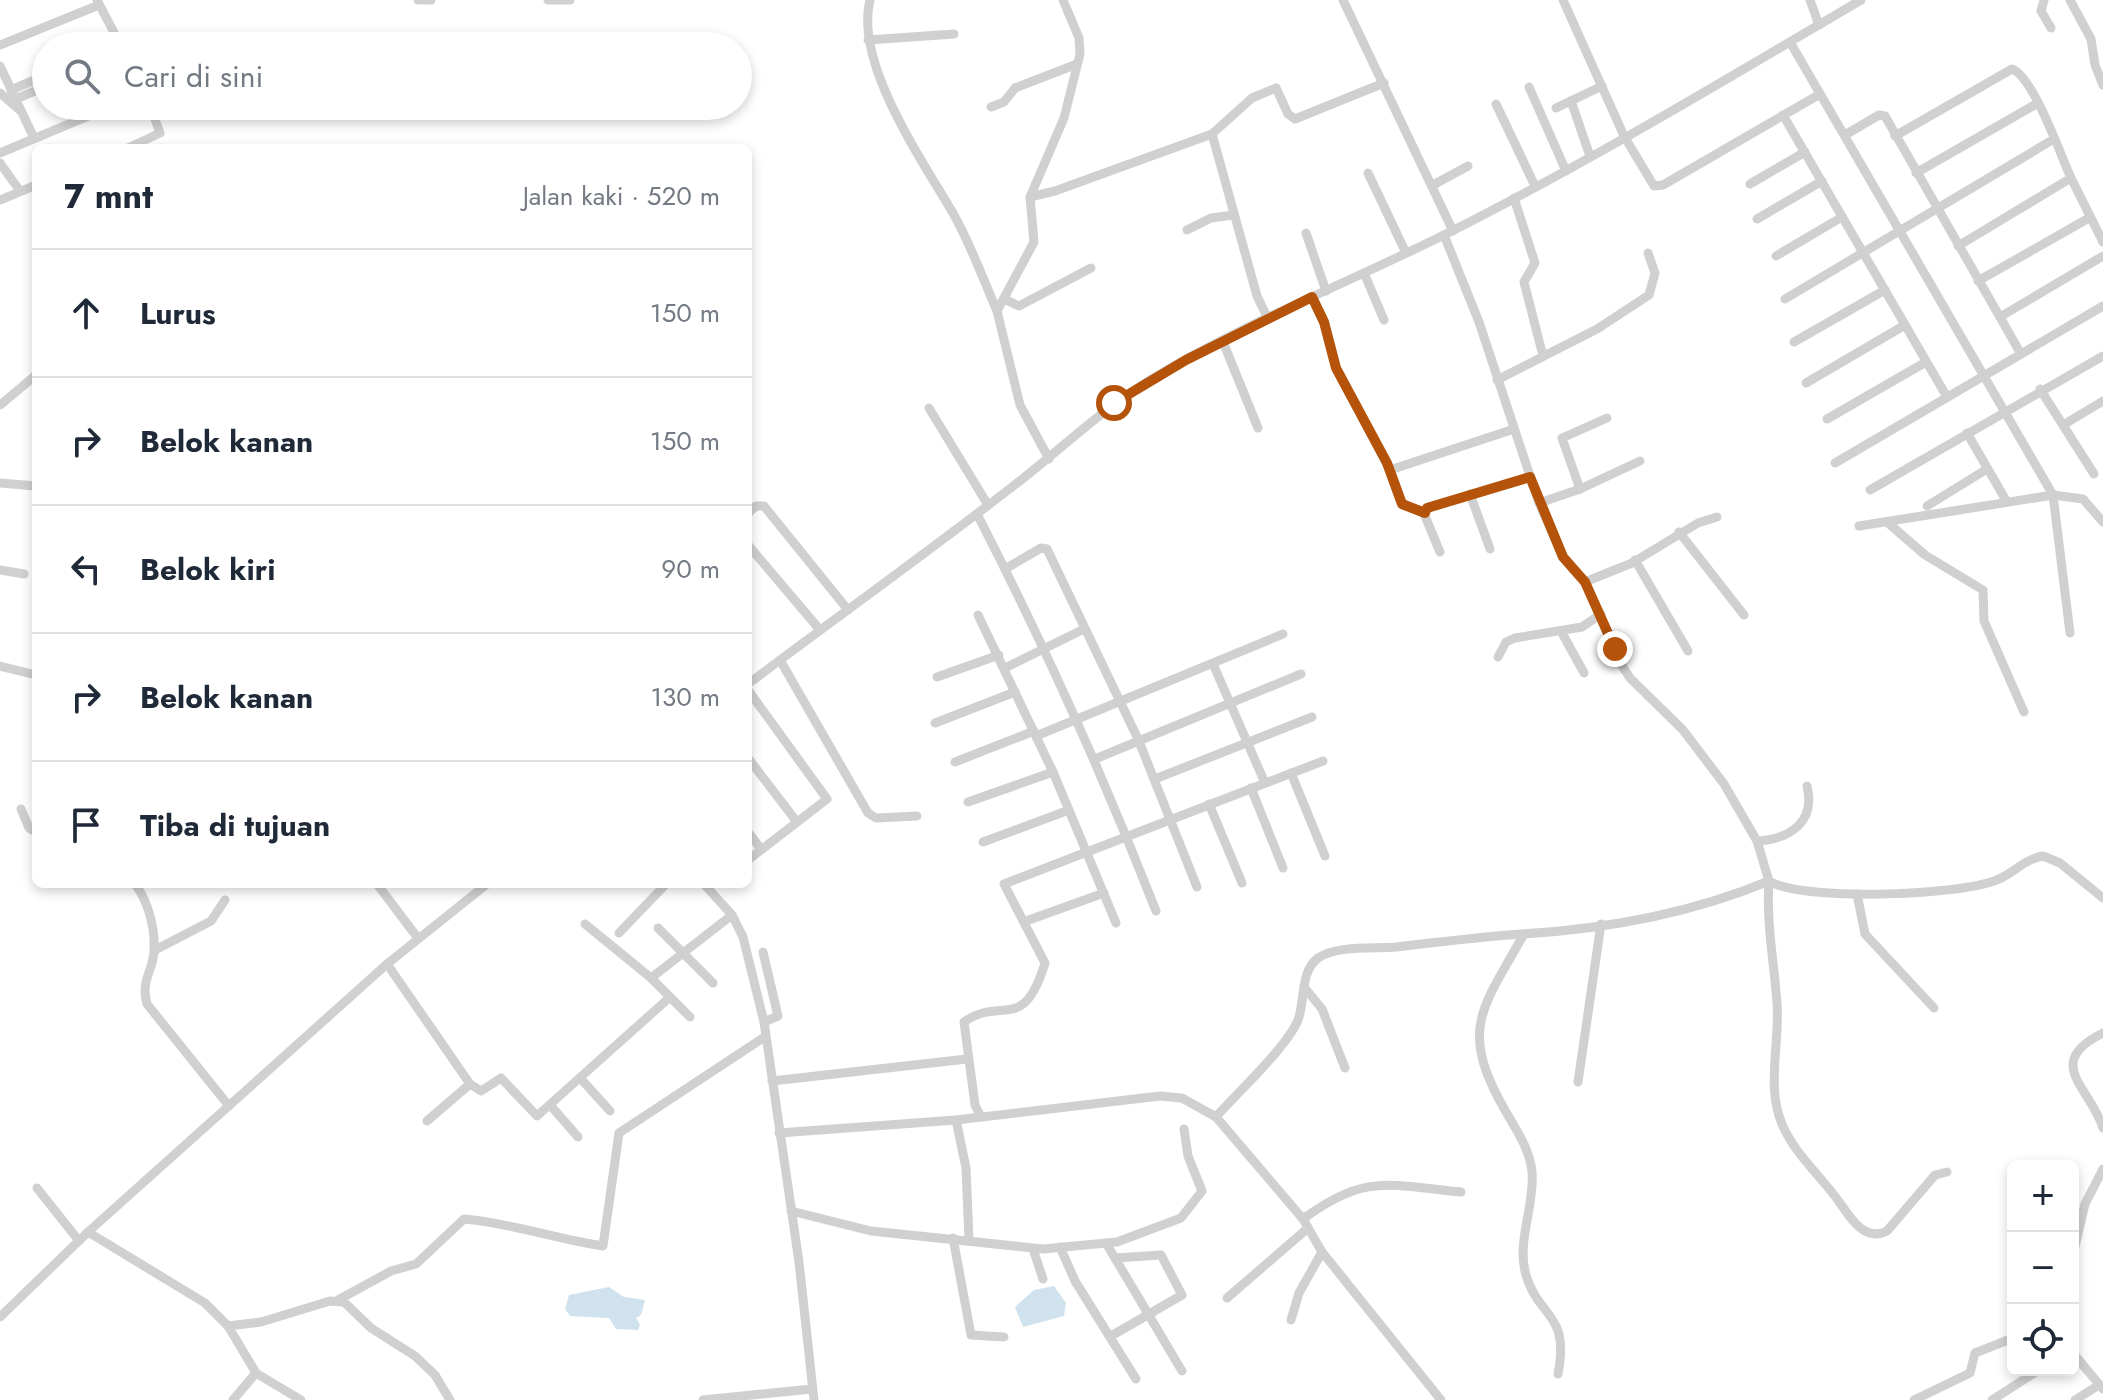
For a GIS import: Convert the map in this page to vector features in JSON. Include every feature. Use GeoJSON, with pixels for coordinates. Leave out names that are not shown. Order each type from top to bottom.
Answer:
{"type":"FeatureCollection","features":[{"type":"Feature","properties":{"kind":"street"},"geometry":{"type":"LineString","coordinates":[[418,0],[431,0]]}},
{"type":"Feature","properties":{"kind":"street"},"geometry":{"type":"LineString","coordinates":[[548,0],[570,0]]}},
{"type":"Feature","properties":{"kind":"street"},"geometry":{"type":"LineString","coordinates":[[870,0],[868,40],[914,153],[954,216],[997,311],[1020,405],[1049,459]]}},
{"type":"Feature","properties":{"kind":"street"},"geometry":{"type":"LineString","coordinates":[[997,311],[1034,242],[1030,197],[1054,148],[1077,64],[1079,38],[1063,0]]}},
{"type":"Feature","properties":{"kind":"street"},"geometry":{"type":"LineString","coordinates":[[1343,0],[1433,185],[1539,503],[1563,557],[1585,582],[1619,661],[1630,678],[1706,756],[1757,841],[1769,881],[1766,920],[1777,1003],[1775,1083],[1781,1121],[1793,1146],[1864,1232],[1876,1234],[1887,1231],[1935,1175],[1947,1172]]}},
{"type":"Feature","properties":{"kind":"street"},"geometry":{"type":"LineString","coordinates":[[1563,0],[1624,136],[1651,183],[1659,187],[1820,94]]}},
{"type":"Feature","properties":{"kind":"street"},"geometry":{"type":"LineString","coordinates":[[1810,0],[1819,25]]}},
{"type":"Feature","properties":{"kind":"street"},"geometry":{"type":"LineString","coordinates":[[752,684],[1049,459],[1114,403],[1164,372],[1448,233],[1566,171],[1861,0]]}},
{"type":"Feature","properties":{"kind":"street"},"geometry":{"type":"LineString","coordinates":[[2044,0],[2041,11],[2051,28]]}},
{"type":"Feature","properties":{"kind":"street"},"geometry":{"type":"LineString","coordinates":[[2070,0],[2091,39],[2095,65],[2103,85]]}},
{"type":"Feature","properties":{"kind":"street"},"geometry":{"type":"LineString","coordinates":[[0,45],[98,2],[111,32]]}},
{"type":"Feature","properties":{"kind":"street"},"geometry":{"type":"LineString","coordinates":[[868,40],[954,34]]}},
{"type":"Feature","properties":{"kind":"street"},"geometry":{"type":"LineString","coordinates":[[1790,42],[2053,495],[2070,633]]}},
{"type":"Feature","properties":{"kind":"street"},"geometry":{"type":"LineString","coordinates":[[991,107],[1004,102],[1015,88],[1077,64]]}},
{"type":"Feature","properties":{"kind":"street"},"geometry":{"type":"LineString","coordinates":[[0,66],[34,138]]}},
{"type":"Feature","properties":{"kind":"street"},"geometry":{"type":"LineString","coordinates":[[1895,136],[2012,69],[2018,71],[2038,103],[2089,218],[2103,242]]}},
{"type":"Feature","properties":{"kind":"street"},"geometry":{"type":"LineString","coordinates":[[14,94],[32,83]]}},
{"type":"Feature","properties":{"kind":"street"},"geometry":{"type":"LineString","coordinates":[[1030,197],[1212,134],[1252,98],[1268,89],[1278,91],[1288,114],[1295,119],[1384,83]]}},
{"type":"Feature","properties":{"kind":"street"},"geometry":{"type":"LineString","coordinates":[[1556,108],[1602,86]]}},
{"type":"Feature","properties":{"kind":"street"},"geometry":{"type":"LineString","coordinates":[[1529,87],[1566,171]]}},
{"type":"Feature","properties":{"kind":"street"},"geometry":{"type":"LineString","coordinates":[[14,94],[32,90]]}},
{"type":"Feature","properties":{"kind":"street"},"geometry":{"type":"LineString","coordinates":[[0,93],[21,111]]}},
{"type":"Feature","properties":{"kind":"street"},"geometry":{"type":"LineString","coordinates":[[1571,101],[1590,156]]}},
{"type":"Feature","properties":{"kind":"street"},"geometry":{"type":"LineString","coordinates":[[1916,173],[2038,103]]}},
{"type":"Feature","properties":{"kind":"street"},"geometry":{"type":"LineString","coordinates":[[1496,104],[1535,186]]}},
{"type":"Feature","properties":{"kind":"street"},"geometry":{"type":"LineString","coordinates":[[1783,115],[1947,397]]}},
{"type":"Feature","properties":{"kind":"street"},"geometry":{"type":"LineString","coordinates":[[1845,135],[1883,115],[2021,354]]}},
{"type":"Feature","properties":{"kind":"street"},"geometry":{"type":"LineString","coordinates":[[0,153],[78,120]]}},
{"type":"Feature","properties":{"kind":"street"},"geometry":{"type":"LineString","coordinates":[[137,144],[160,133],[155,120]]}},
{"type":"Feature","properties":{"kind":"street"},"geometry":{"type":"LineString","coordinates":[[1212,134],[1257,296],[1268,319]]}},
{"type":"Feature","properties":{"kind":"street"},"geometry":{"type":"LineString","coordinates":[[1785,299],[2054,139]]}},
{"type":"Feature","properties":{"kind":"street"},"geometry":{"type":"LineString","coordinates":[[1750,184],[1805,152]]}},
{"type":"Feature","properties":{"kind":"street"},"geometry":{"type":"LineString","coordinates":[[0,163],[20,191]]}},
{"type":"Feature","properties":{"kind":"street"},"geometry":{"type":"LineString","coordinates":[[1433,185],[1468,166]]}},
{"type":"Feature","properties":{"kind":"street"},"geometry":{"type":"LineString","coordinates":[[1368,173],[1406,253]]}},
{"type":"Feature","properties":{"kind":"street"},"geometry":{"type":"LineString","coordinates":[[1958,246],[2071,178]]}},
{"type":"Feature","properties":{"kind":"street"},"geometry":{"type":"LineString","coordinates":[[1757,219],[1822,181]]}},
{"type":"Feature","properties":{"kind":"street"},"geometry":{"type":"LineString","coordinates":[[0,200],[32,186]]}},
{"type":"Feature","properties":{"kind":"street"},"geometry":{"type":"LineString","coordinates":[[1514,198],[1535,263],[1524,282],[1543,356]]}},
{"type":"Feature","properties":{"kind":"street"},"geometry":{"type":"LineString","coordinates":[[1187,230],[1211,218],[1234,215]]}},
{"type":"Feature","properties":{"kind":"street"},"geometry":{"type":"LineString","coordinates":[[1776,256],[1842,217]]}},
{"type":"Feature","properties":{"kind":"street"},"geometry":{"type":"LineString","coordinates":[[1978,281],[2089,218]]}},
{"type":"Feature","properties":{"kind":"street"},"geometry":{"type":"LineString","coordinates":[[1306,233],[1326,291]]}},
{"type":"Feature","properties":{"kind":"street"},"geometry":{"type":"LineString","coordinates":[[1497,380],[1597,329],[1649,295],[1655,273],[1648,253]]}},
{"type":"Feature","properties":{"kind":"street"},"geometry":{"type":"LineString","coordinates":[[2000,317],[2103,256]]}},
{"type":"Feature","properties":{"kind":"street"},"geometry":{"type":"LineString","coordinates":[[1004,299],[1019,306],[1091,268]]}},
{"type":"Feature","properties":{"kind":"street"},"geometry":{"type":"LineString","coordinates":[[1364,273],[1384,320]]}},
{"type":"Feature","properties":{"kind":"street"},"geometry":{"type":"LineString","coordinates":[[1794,342],[1885,290]]}},
{"type":"Feature","properties":{"kind":"street"},"geometry":{"type":"LineString","coordinates":[[1312,297],[1324,322],[1336,368],[1390,470],[1402,504],[1425,513]]}},
{"type":"Feature","properties":{"kind":"street"},"geometry":{"type":"LineString","coordinates":[[1835,463],[2103,306]]}},
{"type":"Feature","properties":{"kind":"street"},"geometry":{"type":"LineString","coordinates":[[1806,383],[1905,325]]}},
{"type":"Feature","properties":{"kind":"street"},"geometry":{"type":"LineString","coordinates":[[1223,342],[1258,428]]}},
{"type":"Feature","properties":{"kind":"street"},"geometry":{"type":"LineString","coordinates":[[1870,490],[2040,389],[2103,356]]}},
{"type":"Feature","properties":{"kind":"street"},"geometry":{"type":"LineString","coordinates":[[1827,419],[1926,362]]}},
{"type":"Feature","properties":{"kind":"street"},"geometry":{"type":"LineString","coordinates":[[0,405],[32,378]]}},
{"type":"Feature","properties":{"kind":"street"},"geometry":{"type":"LineString","coordinates":[[2040,389],[2094,474]]}},
{"type":"Feature","properties":{"kind":"street"},"geometry":{"type":"LineString","coordinates":[[2063,425],[2103,401]]}},
{"type":"Feature","properties":{"kind":"street"},"geometry":{"type":"LineString","coordinates":[[929,408],[988,505]]}},
{"type":"Feature","properties":{"kind":"street"},"geometry":{"type":"LineString","coordinates":[[1580,489],[1562,438],[1607,418]]}},
{"type":"Feature","properties":{"kind":"street"},"geometry":{"type":"LineString","coordinates":[[1390,470],[1514,429]]}},
{"type":"Feature","properties":{"kind":"street"},"geometry":{"type":"LineString","coordinates":[[1967,433],[2007,502]]}},
{"type":"Feature","properties":{"kind":"street"},"geometry":{"type":"LineString","coordinates":[[1539,503],[1580,489],[1640,461]]}},
{"type":"Feature","properties":{"kind":"street"},"geometry":{"type":"LineString","coordinates":[[1927,506],[1987,469]]}},
{"type":"Feature","properties":{"kind":"street"},"geometry":{"type":"LineString","coordinates":[[1440,552],[1425,513],[1427,508],[1530,477]]}},
{"type":"Feature","properties":{"kind":"street"},"geometry":{"type":"LineString","coordinates":[[0,483],[32,486]]}},
{"type":"Feature","properties":{"kind":"street"},"geometry":{"type":"LineString","coordinates":[[1470,494],[1490,549]]}},
{"type":"Feature","properties":{"kind":"street"},"geometry":{"type":"LineString","coordinates":[[1859,526],[2053,495],[2083,499],[2103,522]]}},
{"type":"Feature","properties":{"kind":"street"},"geometry":{"type":"LineString","coordinates":[[752,510],[764,506],[848,610]]}},
{"type":"Feature","properties":{"kind":"street"},"geometry":{"type":"LineString","coordinates":[[977,514],[1077,719],[1156,911]]}},
{"type":"Feature","properties":{"kind":"street"},"geometry":{"type":"LineString","coordinates":[[1585,582],[1635,560],[1679,532],[1717,517]]}},
{"type":"Feature","properties":{"kind":"street"},"geometry":{"type":"LineString","coordinates":[[1887,522],[1925,555],[1983,590],[1984,621],[2024,712]]}},
{"type":"Feature","properties":{"kind":"street"},"geometry":{"type":"LineString","coordinates":[[1679,532],[1744,615]]}},
{"type":"Feature","properties":{"kind":"street"},"geometry":{"type":"LineString","coordinates":[[1005,569],[1041,548],[1047,549],[1138,739],[1197,887]]}},
{"type":"Feature","properties":{"kind":"street"},"geometry":{"type":"LineString","coordinates":[[752,550],[820,630]]}},
{"type":"Feature","properties":{"kind":"street"},"geometry":{"type":"LineString","coordinates":[[1635,560],[1688,651]]}},
{"type":"Feature","properties":{"kind":"street"},"geometry":{"type":"LineString","coordinates":[[0,570],[24,574]]}},
{"type":"Feature","properties":{"kind":"street"},"geometry":{"type":"LineString","coordinates":[[1498,657],[1506,642],[1515,638],[1582,627],[1601,614]]}},
{"type":"Feature","properties":{"kind":"street"},"geometry":{"type":"LineString","coordinates":[[978,615],[1053,772],[1116,923]]}},
{"type":"Feature","properties":{"kind":"street"},"geometry":{"type":"LineString","coordinates":[[1005,668],[1084,629]]}},
{"type":"Feature","properties":{"kind":"street"},"geometry":{"type":"LineString","coordinates":[[1561,631],[1584,673]]}},
{"type":"Feature","properties":{"kind":"street"},"geometry":{"type":"LineString","coordinates":[[955,762],[1077,719],[1283,634]]}},
{"type":"Feature","properties":{"kind":"street"},"geometry":{"type":"LineString","coordinates":[[937,677],[999,655]]}},
{"type":"Feature","properties":{"kind":"street"},"geometry":{"type":"LineString","coordinates":[[780,660],[868,813],[876,818],[917,816]]}},
{"type":"Feature","properties":{"kind":"street"},"geometry":{"type":"LineString","coordinates":[[1213,664],[1265,783]]}},
{"type":"Feature","properties":{"kind":"street"},"geometry":{"type":"LineString","coordinates":[[0,666],[32,674]]}},
{"type":"Feature","properties":{"kind":"street"},"geometry":{"type":"LineString","coordinates":[[1095,759],[1301,674]]}},
{"type":"Feature","properties":{"kind":"street"},"geometry":{"type":"LineString","coordinates":[[935,723],[1015,692]]}},
{"type":"Feature","properties":{"kind":"street"},"geometry":{"type":"LineString","coordinates":[[752,693],[827,796],[826,802],[752,857]]}},
{"type":"Feature","properties":{"kind":"street"},"geometry":{"type":"LineString","coordinates":[[1155,779],[1312,717]]}},
{"type":"Feature","properties":{"kind":"street"},"geometry":{"type":"LineString","coordinates":[[981,1117],[975,1105],[962,1032],[966,1019],[1008,1012],[1026,1003],[1037,989],[1045,963],[1026,921],[1004,884],[1323,761]]}},
{"type":"Feature","properties":{"kind":"street"},"geometry":{"type":"LineString","coordinates":[[752,763],[797,822]]}},
{"type":"Feature","properties":{"kind":"street"},"geometry":{"type":"LineString","coordinates":[[968,802],[1053,772]]}},
{"type":"Feature","properties":{"kind":"street"},"geometry":{"type":"LineString","coordinates":[[1291,773],[1325,856]]}},
{"type":"Feature","properties":{"kind":"street"},"geometry":{"type":"LineString","coordinates":[[1757,841],[1777,840],[1796,830],[1810,806],[1807,786]]}},
{"type":"Feature","properties":{"kind":"street"},"geometry":{"type":"LineString","coordinates":[[1251,788],[1283,868]]}},
{"type":"Feature","properties":{"kind":"street"},"geometry":{"type":"LineString","coordinates":[[1209,804],[1242,883]]}},
{"type":"Feature","properties":{"kind":"street"},"geometry":{"type":"LineString","coordinates":[[21,809],[32,830]]}},
{"type":"Feature","properties":{"kind":"street"},"geometry":{"type":"LineString","coordinates":[[983,842],[1069,810]]}},
{"type":"Feature","properties":{"kind":"street"},"geometry":{"type":"LineString","coordinates":[[752,837],[761,849]]}},
{"type":"Feature","properties":{"kind":"street"},"geometry":{"type":"LineString","coordinates":[[1216,1117],[1292,1031],[1307,975],[1317,958],[1341,951],[1472,935],[1524,934],[1663,914],[1736,895],[1769,881],[1800,892],[1857,894],[1995,881],[2013,868],[2043,856],[2060,863],[2103,898]]}},
{"type":"Feature","properties":{"kind":"street"},"geometry":{"type":"LineString","coordinates":[[138,888],[147,899],[155,950],[143,987],[147,1004],[229,1106]]}},
{"type":"Feature","properties":{"kind":"street"},"geometry":{"type":"LineString","coordinates":[[380,888],[417,937]]}},
{"type":"Feature","properties":{"kind":"street"},"geometry":{"type":"LineString","coordinates":[[0,1317],[88,1232],[417,937],[482,888]]}},
{"type":"Feature","properties":{"kind":"street"},"geometry":{"type":"LineString","coordinates":[[619,933],[662,888]]}},
{"type":"Feature","properties":{"kind":"street"},"geometry":{"type":"LineString","coordinates":[[703,1400],[813,1394],[764,1022],[743,937],[713,888]]}},
{"type":"Feature","properties":{"kind":"street"},"geometry":{"type":"LineString","coordinates":[[1026,921],[1104,893]]}},
{"type":"Feature","properties":{"kind":"street"},"geometry":{"type":"LineString","coordinates":[[1857,894],[1865,934],[1934,1008]]}},
{"type":"Feature","properties":{"kind":"street"},"geometry":{"type":"LineString","coordinates":[[155,950],[211,921],[225,900]]}},
{"type":"Feature","properties":{"kind":"street"},"geometry":{"type":"LineString","coordinates":[[651,978],[732,915]]}},
{"type":"Feature","properties":{"kind":"street"},"geometry":{"type":"LineString","coordinates":[[585,924],[651,978],[690,1017]]}},
{"type":"Feature","properties":{"kind":"street"},"geometry":{"type":"LineString","coordinates":[[1578,1082],[1601,924]]}},
{"type":"Feature","properties":{"kind":"street"},"geometry":{"type":"LineString","coordinates":[[658,928],[713,983]]}},
{"type":"Feature","properties":{"kind":"street"},"geometry":{"type":"LineString","coordinates":[[1524,934],[1485,1004],[1476,1034],[1485,1069],[1528,1156],[1532,1173],[1523,1258],[1533,1290],[1554,1317],[1561,1341],[1558,1374]]}},
{"type":"Feature","properties":{"kind":"street"},"geometry":{"type":"LineString","coordinates":[[763,952],[778,1016],[764,1022]]}},
{"type":"Feature","properties":{"kind":"street"},"geometry":{"type":"LineString","coordinates":[[387,964],[470,1084],[481,1091],[501,1078],[535,1115],[582,1080],[669,998]]}},
{"type":"Feature","properties":{"kind":"street"},"geometry":{"type":"LineString","coordinates":[[1304,987],[1322,1009],[1345,1068]]}},
{"type":"Feature","properties":{"kind":"street"},"geometry":{"type":"LineString","coordinates":[[2103,1033],[2085,1042],[2072,1065],[2073,1075],[2097,1109],[2103,1128]]}},
{"type":"Feature","properties":{"kind":"street"},"geometry":{"type":"LineString","coordinates":[[228,1326],[261,1322],[338,1300],[391,1271],[416,1264],[464,1219],[504,1222],[568,1241],[603,1246],[619,1133],[766,1036]]}},
{"type":"Feature","properties":{"kind":"street"},"geometry":{"type":"LineString","coordinates":[[772,1081],[967,1059]]}},
{"type":"Feature","properties":{"kind":"street"},"geometry":{"type":"LineString","coordinates":[[582,1080],[610,1111]]}},
{"type":"Feature","properties":{"kind":"street"},"geometry":{"type":"LineString","coordinates":[[427,1121],[470,1084]]}},
{"type":"Feature","properties":{"kind":"street"},"geometry":{"type":"LineString","coordinates":[[779,1133],[956,1120],[1175,1096],[1216,1117],[1306,1224],[1322,1252],[1441,1400]]}},
{"type":"Feature","properties":{"kind":"street"},"geometry":{"type":"LineString","coordinates":[[551,1106],[578,1137]]}},
{"type":"Feature","properties":{"kind":"street"},"geometry":{"type":"LineString","coordinates":[[956,1120],[966,1168],[969,1240]]}},
{"type":"Feature","properties":{"kind":"street"},"geometry":{"type":"LineString","coordinates":[[791,1211],[871,1231],[1033,1249],[1106,1243],[1181,1218],[1192,1209],[1202,1191],[1188,1156],[1184,1129]]}},
{"type":"Feature","properties":{"kind":"street"},"geometry":{"type":"LineString","coordinates":[[2078,1232],[2083,1207],[2103,1169]]}},
{"type":"Feature","properties":{"kind":"street"},"geometry":{"type":"LineString","coordinates":[[1227,1298],[1346,1190],[1363,1186],[1461,1192]]}},
{"type":"Feature","properties":{"kind":"street"},"geometry":{"type":"LineString","coordinates":[[37,1188],[79,1241]]}},
{"type":"Feature","properties":{"kind":"street"},"geometry":{"type":"LineString","coordinates":[[88,1232],[205,1303],[228,1326],[256,1373],[301,1400]]}},
{"type":"Feature","properties":{"kind":"street"},"geometry":{"type":"LineString","coordinates":[[953,1238],[971,1335],[1004,1337]]}},
{"type":"Feature","properties":{"kind":"street"},"geometry":{"type":"LineString","coordinates":[[1106,1243],[1182,1371]]}},
{"type":"Feature","properties":{"kind":"street"},"geometry":{"type":"LineString","coordinates":[[1060,1247],[1075,1281],[1136,1379]]}},
{"type":"Feature","properties":{"kind":"street"},"geometry":{"type":"LineString","coordinates":[[1033,1249],[1043,1279]]}},
{"type":"Feature","properties":{"kind":"street"},"geometry":{"type":"LineString","coordinates":[[1291,1320],[1299,1293],[1322,1252]]}},
{"type":"Feature","properties":{"kind":"street"},"geometry":{"type":"LineString","coordinates":[[1111,1336],[1182,1295],[1161,1255],[1115,1258]]}},
{"type":"Feature","properties":{"kind":"street"},"geometry":{"type":"LineString","coordinates":[[338,1300],[371,1328],[415,1356],[435,1375],[450,1400]]}},
{"type":"Feature","properties":{"kind":"street"},"geometry":{"type":"LineString","coordinates":[[1914,1400],[1970,1373],[1975,1353],[2007,1340]]}},
{"type":"Feature","properties":{"kind":"street"},"geometry":{"type":"LineString","coordinates":[[2075,1400],[2101,1387],[2079,1360]]}},
{"type":"Feature","properties":{"kind":"street"},"geometry":{"type":"LineString","coordinates":[[233,1400],[256,1373]]}},
{"type":"Feature","properties":{"kind":"street"},"geometry":{"type":"LineString","coordinates":[[1992,1400],[2030,1376]]}},
{"type":"Feature","properties":{"kind":"water"},"geometry":{"type":"Polygon","coordinates":[[[1054,1286],[1066,1303],[1064,1316],[1023,1327],[1015,1307],[1034,1290],[1054,1286]]]}},
{"type":"Feature","properties":{"kind":"water"},"geometry":{"type":"Polygon","coordinates":[[[609,1287],[624,1297],[645,1300],[641,1315],[636,1318],[640,1325],[638,1330],[616,1329],[609,1318],[570,1316],[565,1309],[569,1295],[609,1287]]]}},
{"type":"Feature","properties":{"kind":"route"},"geometry":{"type":"LineString","coordinates":[[1114,403],[1186,360],[1312,297],[1324,322],[1336,368],[1387,463],[1395,493],[1402,504],[1425,513],[1427,508],[1530,477],[1551,533],[1563,557],[1585,582],[1615,649]]}}]}
